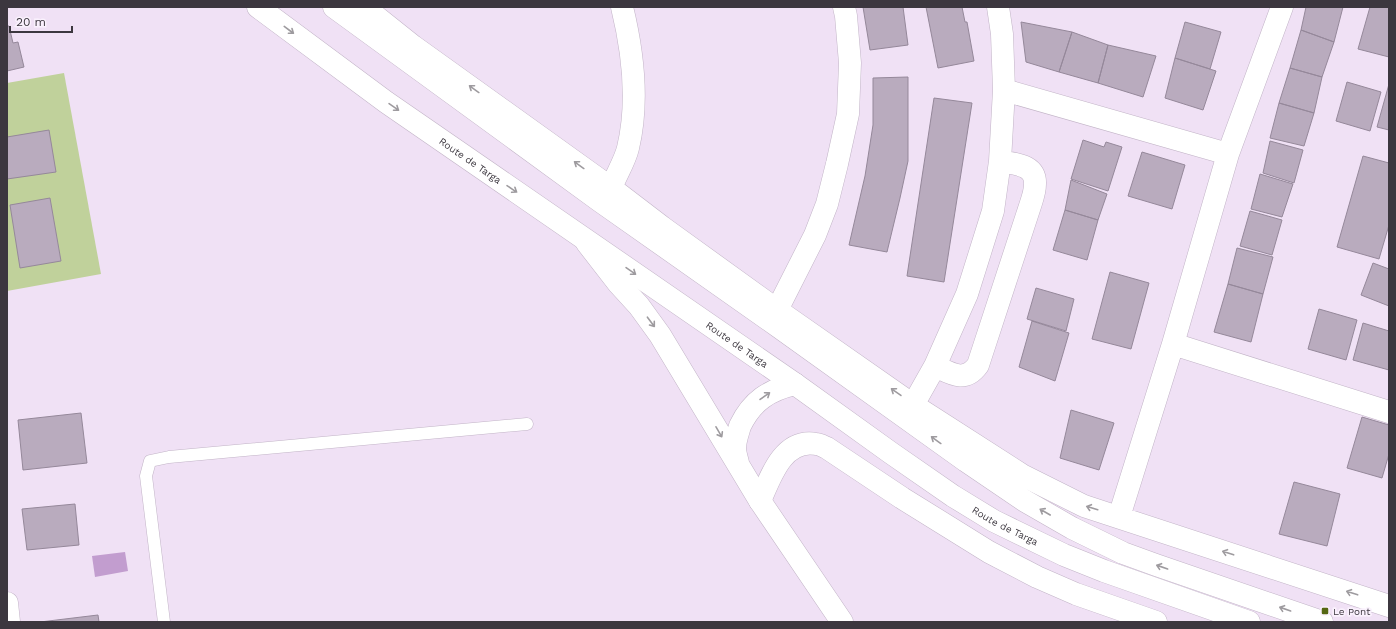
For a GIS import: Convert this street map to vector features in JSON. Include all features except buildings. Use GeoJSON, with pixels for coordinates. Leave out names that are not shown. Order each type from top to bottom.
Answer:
{"type":"FeatureCollection","features":[{"type":"Feature","properties":{"kind":"street","name":"Route de Targa"},"geometry":{"type":"LineString","coordinates":[[258,7],[386,102],[795,384],[954,496],[1019,534],[1064,555],[1104,571],[1249,622]]}},
{"type":"Feature","properties":{"kind":"street"},"geometry":{"type":"LineString","coordinates":[[334,7],[600,201],[780,327],[966,461],[1026,500],[1072,528],[1135,557],[1322,622]]}},
{"type":"Feature","properties":{"kind":"street"},"geometry":{"type":"LineString","coordinates":[[364,7],[413,46],[611,188],[662,227],[777,310],[913,405],[1022,475],[1084,506],[1389,606]]}},
{"type":"Feature","properties":{"kind":"street"},"geometry":{"type":"LineString","coordinates":[[611,188],[628,149],[633,113],[633,66],[622,7]]}},
{"type":"Feature","properties":{"kind":"street"},"geometry":{"type":"LineString","coordinates":[[777,310],[815,236],[827,204],[837,164],[848,114],[850,63],[844,7]]}},
{"type":"Feature","properties":{"kind":"street"},"geometry":{"type":"LineString","coordinates":[[913,405],[935,366],[967,294],[994,211],[1000,161],[1004,90],[1002,34],[998,7]]}},
{"type":"Feature","properties":{"kind":"street"},"geometry":{"type":"LineString","coordinates":[[1119,517],[1173,344],[1228,154],[1282,7]]}},
{"type":"Feature","properties":{"kind":"street"},"geometry":{"type":"LineString","coordinates":[[1004,90],[1228,154]]}},
{"type":"Feature","properties":{"kind":"street"},"geometry":{"type":"LineString","coordinates":[[935,366],[952,374],[962,376],[973,373],[978,365],[1031,203],[1036,184],[1033,174],[1027,167],[1000,161]]}},
{"type":"Feature","properties":{"kind":"street"},"geometry":{"type":"LineString","coordinates":[[582,237],[618,283],[639,306],[660,335],[739,467],[842,622]]}},
{"type":"Feature","properties":{"kind":"street"},"geometry":{"type":"LineString","coordinates":[[1173,344],[1389,412]]}},
{"type":"Feature","properties":{"kind":"street"},"geometry":{"type":"LineString","coordinates":[[739,467],[735,448],[738,432],[744,418],[753,405],[766,395],[780,388],[795,384]]}},
{"type":"Feature","properties":{"kind":"street"},"geometry":{"type":"LineString","coordinates":[[760,500],[776,466],[784,456],[791,449],[799,445],[816,444],[827,448],[902,498],[989,552],[1037,577],[1076,594],[1107,614],[1156,622]]}},
{"type":"Feature","properties":{"kind":"street"},"geometry":{"type":"LineString","coordinates":[[7,603],[9,622]]}},
{"type":"Feature","properties":{"kind":"lane"},"geometry":{"type":"LineString","coordinates":[[164,622],[146,476],[150,461],[169,457],[527,424]]}},
{"type":"Feature","properties":{"kind":"green space"},"geometry":{"type":"Polygon","coordinates":[[[64,73],[101,274],[7,291],[7,83],[64,73]]]}},
{"type":"Feature","properties":{"kind":"shaded area"},"geometry":{"type":"Polygon","coordinates":[[[125,552],[128,571],[95,577],[92,556],[125,552]]]}},
{"type":"Feature","properties":{"kind":"place","name":"Le Pont"},"geometry":{"type":"Point","coordinates":[1325,611]}}]}
